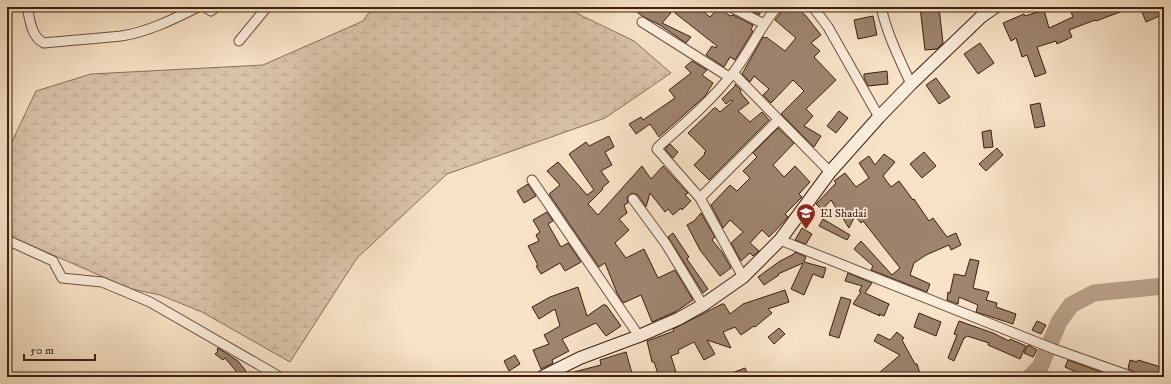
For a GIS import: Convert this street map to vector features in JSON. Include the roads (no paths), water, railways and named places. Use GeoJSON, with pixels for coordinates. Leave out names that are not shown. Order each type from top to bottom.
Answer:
{"type":"FeatureCollection","features":[{"type":"Feature","properties":{"kind":"street"},"geometry":{"type":"LineString","coordinates":[[27,7],[34,34],[38,40],[44,43],[121,36],[147,29],[198,7]]}},
{"type":"Feature","properties":{"kind":"street"},"geometry":{"type":"LineString","coordinates":[[205,7],[211,11],[216,7]]}},
{"type":"Feature","properties":{"kind":"street"},"geometry":{"type":"LineString","coordinates":[[239,41],[267,7]]}},
{"type":"Feature","properties":{"kind":"street"},"geometry":{"type":"LineString","coordinates":[[731,7],[764,24]]}},
{"type":"Feature","properties":{"kind":"street"},"geometry":{"type":"LineString","coordinates":[[743,277],[700,198],[657,149],[658,146],[707,102],[731,75],[764,24],[777,7]]}},
{"type":"Feature","properties":{"kind":"street"},"geometry":{"type":"LineString","coordinates":[[813,7],[828,27],[879,117]]}},
{"type":"Feature","properties":{"kind":"street"},"geometry":{"type":"LineString","coordinates":[[881,7],[884,22],[911,84]]}},
{"type":"Feature","properties":{"kind":"street"},"geometry":{"type":"LineString","coordinates":[[542,377],[580,358],[639,336],[678,319],[702,305],[743,277],[780,240],[830,172],[879,117],[911,84],[992,8]]}},
{"type":"Feature","properties":{"kind":"street"},"geometry":{"type":"LineString","coordinates":[[642,22],[731,75],[830,172]]}},
{"type":"Feature","properties":{"kind":"street"},"geometry":{"type":"LineString","coordinates":[[700,198],[778,120]]}},
{"type":"Feature","properties":{"kind":"street"},"geometry":{"type":"LineString","coordinates":[[532,180],[639,336]]}},
{"type":"Feature","properties":{"kind":"street"},"geometry":{"type":"LineString","coordinates":[[633,199],[666,244],[702,305]]}},
{"type":"Feature","properties":{"kind":"street"},"geometry":{"type":"LineString","coordinates":[[7,240],[53,261],[62,278],[102,282],[150,302],[280,377]]}},
{"type":"Feature","properties":{"kind":"street"},"geometry":{"type":"LineString","coordinates":[[780,240],[1119,375],[1133,377]]}},
{"type":"Feature","properties":{"kind":"waterway"},"geometry":{"type":"LineString","coordinates":[[1030,377],[1040,367],[1059,322],[1071,305],[1094,293],[1164,286]]}},
{"type":"Feature","properties":{"kind":"place","name":"El Shadai"},"geometry":{"type":"Point","coordinates":[806,230]}}]}
